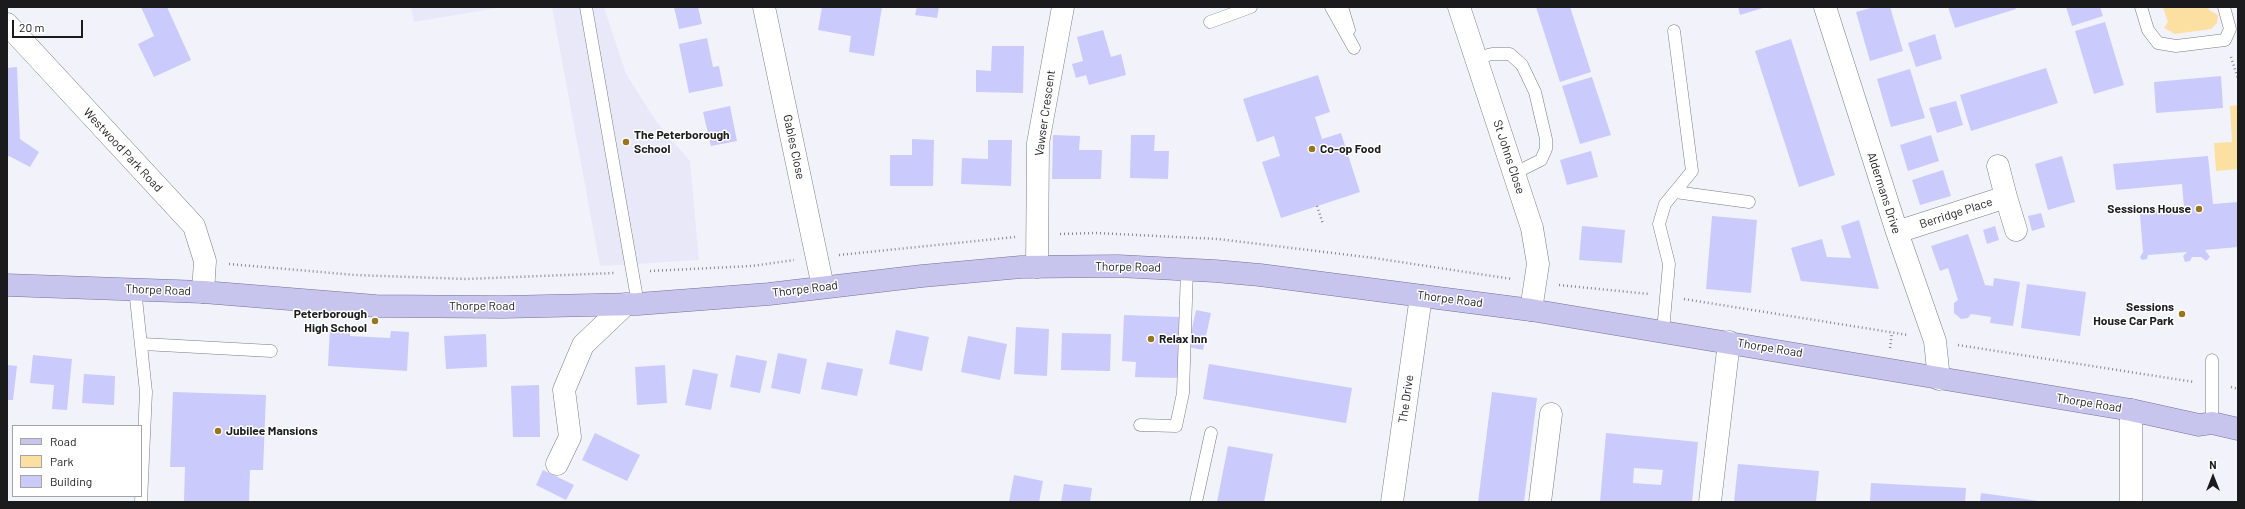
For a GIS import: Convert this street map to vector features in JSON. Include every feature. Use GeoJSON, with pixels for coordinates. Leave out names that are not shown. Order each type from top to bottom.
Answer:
{"type":"FeatureCollection","features":[{"type":"Feature","properties":{"kind":"main road","name":"Thorpe Road"},"geometry":{"type":"LineString","coordinates":[[7,285],[202,292],[376,306],[503,307],[632,304],[823,287],[922,276],[1037,267],[1118,266],[1187,269],[1260,275],[1531,310],[2131,410],[2199,425],[2212,423],[2238,428]]}},
{"type":"Feature","properties":{"kind":"street","name":"Gables Close"},"geometry":{"type":"LineString","coordinates":[[764,7],[823,287]]}},
{"type":"Feature","properties":{"kind":"street","name":"Vawser Crescent"},"geometry":{"type":"LineString","coordinates":[[1037,267],[1038,143],[1063,7]]}},
{"type":"Feature","properties":{"kind":"street","name":"St Johns Close"},"geometry":{"type":"LineString","coordinates":[[1459,7],[1532,228],[1538,264],[1531,310]]}},
{"type":"Feature","properties":{"kind":"street","name":"Aldermans Drive"},"geometry":{"type":"LineString","coordinates":[[1825,7],[1897,232],[1935,341],[1939,379]]}},
{"type":"Feature","properties":{"kind":"street","name":"Westwood Park Road"},"geometry":{"type":"LineString","coordinates":[[7,24],[194,226],[205,261],[202,292]]}},
{"type":"Feature","properties":{"kind":"street","name":"Berridge Place"},"geometry":{"type":"LineString","coordinates":[[1897,232],[2006,197],[1998,166]]}},
{"type":"Feature","properties":{"kind":"street"},"geometry":{"type":"LineString","coordinates":[[2006,197],[2016,230]]}},
{"type":"Feature","properties":{"kind":"street","name":"The Drive"},"geometry":{"type":"LineString","coordinates":[[1392,502],[1421,296]]}},
{"type":"Feature","properties":{"kind":"street"},"geometry":{"type":"LineString","coordinates":[[557,464],[570,437],[564,390],[583,345],[632,304]]}},
{"type":"Feature","properties":{"kind":"street"},"geometry":{"type":"LineString","coordinates":[[1710,502],[1729,342]]}},
{"type":"Feature","properties":{"kind":"street"},"geometry":{"type":"LineString","coordinates":[[2131,410],[2131,502]]}},
{"type":"Feature","properties":{"kind":"street"},"geometry":{"type":"LineString","coordinates":[[1540,502],[1551,414]]}},
{"type":"Feature","properties":{"kind":"lane"},"geometry":{"type":"LineString","coordinates":[[586,7],[632,273],[632,304]]}},
{"type":"Feature","properties":{"kind":"lane"},"geometry":{"type":"LineString","coordinates":[[1210,22],[1251,7]]}},
{"type":"Feature","properties":{"kind":"lane"},"geometry":{"type":"LineString","coordinates":[[1331,7],[1354,48],[1342,7]]}},
{"type":"Feature","properties":{"kind":"lane"},"geometry":{"type":"LineString","coordinates":[[2141,7],[2148,30],[2158,43],[2176,46],[2225,40],[2230,29],[2224,7]]}},
{"type":"Feature","properties":{"kind":"lane"},"geometry":{"type":"LineString","coordinates":[[1662,331],[1669,264],[1659,224],[1665,204],[1692,171],[1674,31]]}},
{"type":"Feature","properties":{"kind":"lane"},"geometry":{"type":"LineString","coordinates":[[1476,58],[1492,54],[1510,54],[1522,65],[1535,92],[1546,139],[1546,149],[1540,160],[1530,167],[1515,173]]}},
{"type":"Feature","properties":{"kind":"lane"},"geometry":{"type":"LineString","coordinates":[[1675,192],[1749,202]]}},
{"type":"Feature","properties":{"kind":"lane"},"geometry":{"type":"LineString","coordinates":[[1140,425],[1176,426],[1183,393],[1187,269]]}},
{"type":"Feature","properties":{"kind":"lane"},"geometry":{"type":"LineString","coordinates":[[136,289],[143,344],[146,392],[142,480]]}},
{"type":"Feature","properties":{"kind":"lane"},"geometry":{"type":"LineString","coordinates":[[143,344],[271,351]]}},
{"type":"Feature","properties":{"kind":"lane"},"geometry":{"type":"LineString","coordinates":[[2212,360],[2212,423]]}},
{"type":"Feature","properties":{"kind":"lane"},"geometry":{"type":"LineString","coordinates":[[1196,502],[1211,433]]}},
{"type":"Feature","properties":{"kind":"path"},"geometry":{"type":"LineString","coordinates":[[2225,40],[2238,79]]}},
{"type":"Feature","properties":{"kind":"path"},"geometry":{"type":"LineString","coordinates":[[1317,206],[1323,224]]}},
{"type":"Feature","properties":{"kind":"path"},"geometry":{"type":"LineString","coordinates":[[205,261],[355,275],[466,280],[752,266],[817,257],[1037,234],[1096,233],[1218,240],[1374,258],[1535,282],[1666,296],[1935,341],[2238,388]]}},
{"type":"Feature","properties":{"kind":"shaded area"},"geometry":{"type":"Polygon","coordinates":[[[411,7],[503,7],[414,22],[411,7]]]}},
{"type":"Feature","properties":{"kind":"shaded area","name":"The Peterborough School"},"geometry":{"type":"Polygon","coordinates":[[[552,7],[604,7],[626,74],[658,124],[690,161],[699,260],[600,266],[552,7]]]}},
{"type":"Feature","properties":{"kind":"green space"},"geometry":{"type":"Polygon","coordinates":[[[2163,7],[2208,7],[2209,10],[2218,15],[2217,23],[2211,29],[2175,34],[2164,28],[2168,22],[2163,7]]]}},
{"type":"Feature","properties":{"kind":"green space"},"geometry":{"type":"Polygon","coordinates":[[[2238,105],[2238,169],[2216,171],[2214,143],[2232,142],[2230,106],[2238,105]]]}},
{"type":"Feature","properties":{"kind":"building"},"geometry":{"type":"Polygon","coordinates":[[[141,7],[167,7],[191,60],[154,77],[138,44],[154,36],[141,7]]]}},
{"type":"Feature","properties":{"kind":"building"},"geometry":{"type":"Polygon","coordinates":[[[674,7],[698,7],[702,24],[679,29],[674,7]]]}},
{"type":"Feature","properties":{"kind":"building"},"geometry":{"type":"Polygon","coordinates":[[[822,7],[882,7],[874,56],[849,52],[851,36],[818,30],[822,7]]]}},
{"type":"Feature","properties":{"kind":"building"},"geometry":{"type":"Polygon","coordinates":[[[917,7],[939,7],[937,18],[915,15],[917,7]]]}},
{"type":"Feature","properties":{"kind":"building"},"geometry":{"type":"Polygon","coordinates":[[[1536,7],[1570,7],[1591,72],[1560,82],[1536,7]]]}},
{"type":"Feature","properties":{"kind":"building"},"geometry":{"type":"Polygon","coordinates":[[[1738,7],[1766,7],[1740,15],[1738,7]]]}},
{"type":"Feature","properties":{"kind":"building"},"geometry":{"type":"Polygon","coordinates":[[[1874,7],[1890,7],[1903,51],[1870,61],[1856,12],[1874,7]]]}},
{"type":"Feature","properties":{"kind":"building"},"geometry":{"type":"Polygon","coordinates":[[[1948,7],[2015,7],[2016,9],[1955,28],[1948,7]]]}},
{"type":"Feature","properties":{"kind":"building"},"geometry":{"type":"Polygon","coordinates":[[[2066,7],[2100,7],[2103,16],[2072,26],[2066,7]]]}},
{"type":"Feature","properties":{"kind":"building"},"geometry":{"type":"Polygon","coordinates":[[[2105,22],[2124,85],[2094,94],[2075,31],[2105,22]]]}},
{"type":"Feature","properties":{"kind":"building"},"geometry":{"type":"Polygon","coordinates":[[[1103,30],[1111,57],[1121,54],[1126,75],[1089,85],[1086,75],[1076,78],[1072,64],[1083,61],[1077,37],[1103,30]]]}},
{"type":"Feature","properties":{"kind":"building"},"geometry":{"type":"Polygon","coordinates":[[[1935,34],[1942,59],[1916,67],[1908,43],[1935,34]]]}},
{"type":"Feature","properties":{"kind":"building"},"geometry":{"type":"Polygon","coordinates":[[[707,38],[713,67],[719,66],[723,86],[689,93],[679,44],[707,38]]]}},
{"type":"Feature","properties":{"kind":"building"},"geometry":{"type":"Polygon","coordinates":[[[1791,39],[1835,175],[1799,187],[1755,51],[1791,39]]]}},
{"type":"Feature","properties":{"kind":"building"},"geometry":{"type":"Polygon","coordinates":[[[992,46],[1024,46],[1023,93],[976,92],[976,70],[991,71],[992,46]]]}},
{"type":"Feature","properties":{"kind":"building"},"geometry":{"type":"Polygon","coordinates":[[[17,67],[20,139],[39,152],[30,167],[9,156],[7,157],[7,68],[17,67]]]}},
{"type":"Feature","properties":{"kind":"building"},"geometry":{"type":"Polygon","coordinates":[[[2046,68],[2058,103],[1971,131],[1960,95],[2046,68]]]}},
{"type":"Feature","properties":{"kind":"building"},"geometry":{"type":"Polygon","coordinates":[[[1910,69],[1925,118],[1891,127],[1877,79],[1910,69]]]}},
{"type":"Feature","properties":{"kind":"building","name":"Co-op Food"},"geometry":{"type":"Polygon","coordinates":[[[1318,75],[1330,112],[1315,117],[1322,139],[1341,133],[1360,192],[1281,218],[1262,162],[1280,156],[1274,136],[1257,142],[1243,99],[1318,75]]]}},
{"type":"Feature","properties":{"kind":"building"},"geometry":{"type":"Polygon","coordinates":[[[2221,76],[2223,108],[2156,113],[2154,82],[2221,76]]]}},
{"type":"Feature","properties":{"kind":"building"},"geometry":{"type":"Polygon","coordinates":[[[1592,77],[1611,135],[1580,144],[1562,86],[1592,77]]]}},
{"type":"Feature","properties":{"kind":"building"},"geometry":{"type":"Polygon","coordinates":[[[1956,101],[1963,125],[1937,133],[1929,108],[1956,101]]]}},
{"type":"Feature","properties":{"kind":"building"},"geometry":{"type":"Polygon","coordinates":[[[730,106],[737,141],[711,146],[703,112],[730,106]]]}},
{"type":"Feature","properties":{"kind":"building"},"geometry":{"type":"Polygon","coordinates":[[[1053,135],[1080,136],[1079,150],[1102,150],[1101,179],[1052,179],[1053,135]]]}},
{"type":"Feature","properties":{"kind":"building"},"geometry":{"type":"Polygon","coordinates":[[[1131,135],[1155,135],[1154,151],[1169,151],[1168,179],[1130,178],[1131,135]]]}},
{"type":"Feature","properties":{"kind":"building"},"geometry":{"type":"Polygon","coordinates":[[[1931,135],[1939,161],[1908,171],[1900,145],[1931,135]]]}},
{"type":"Feature","properties":{"kind":"building"},"geometry":{"type":"Polygon","coordinates":[[[912,139],[934,140],[933,186],[890,186],[890,155],[912,155],[912,139]]]}},
{"type":"Feature","properties":{"kind":"building"},"geometry":{"type":"Polygon","coordinates":[[[988,140],[1012,140],[1011,186],[961,184],[962,158],[988,159],[988,140]]]}},
{"type":"Feature","properties":{"kind":"building"},"geometry":{"type":"Polygon","coordinates":[[[1591,151],[1598,177],[1567,185],[1560,160],[1591,151]]]}},
{"type":"Feature","properties":{"kind":"building"},"geometry":{"type":"Polygon","coordinates":[[[2062,156],[2075,202],[2048,210],[2035,164],[2062,156]]]}},
{"type":"Feature","properties":{"kind":"building","name":"Sessions House"},"geometry":{"type":"Polygon","coordinates":[[[2208,156],[2213,204],[2238,202],[2238,247],[2205,250],[2210,257],[2206,261],[2201,257],[2192,257],[2190,261],[2185,262],[2183,256],[2187,252],[2148,255],[2147,259],[2142,260],[2140,257],[2143,252],[2140,215],[2136,213],[2136,209],[2140,207],[2144,210],[2184,207],[2182,184],[2116,190],[2113,164],[2208,156]]]}},
{"type":"Feature","properties":{"kind":"building"},"geometry":{"type":"Polygon","coordinates":[[[1943,170],[1951,196],[1920,205],[1912,180],[1943,170]]]}},
{"type":"Feature","properties":{"kind":"building"},"geometry":{"type":"Polygon","coordinates":[[[2041,213],[2045,227],[2032,231],[2028,216],[2041,213]]]}},
{"type":"Feature","properties":{"kind":"building"},"geometry":{"type":"Polygon","coordinates":[[[1712,216],[1757,220],[1751,293],[1706,289],[1712,216]]]}},
{"type":"Feature","properties":{"kind":"building"},"geometry":{"type":"Polygon","coordinates":[[[1859,220],[1879,289],[1801,281],[1791,248],[1822,239],[1827,257],[1851,258],[1841,226],[1859,220]]]}},
{"type":"Feature","properties":{"kind":"building"},"geometry":{"type":"Polygon","coordinates":[[[1582,226],[1625,230],[1622,263],[1579,260],[1582,226]]]}},
{"type":"Feature","properties":{"kind":"building"},"geometry":{"type":"Polygon","coordinates":[[[1995,226],[1999,240],[1987,244],[1983,230],[1995,226]]]}},
{"type":"Feature","properties":{"kind":"building"},"geometry":{"type":"Polygon","coordinates":[[[1968,234],[1985,285],[1993,286],[1994,278],[2020,282],[2013,326],[1990,323],[1991,317],[1971,314],[1968,318],[1961,319],[1954,313],[1954,303],[1958,300],[1948,268],[1940,271],[1931,246],[1968,234]]]}},
{"type":"Feature","properties":{"kind":"building"},"geometry":{"type":"Polygon","coordinates":[[[2027,284],[2086,292],[2080,336],[2021,328],[2027,284]]]}},
{"type":"Feature","properties":{"kind":"building"},"geometry":{"type":"Polygon","coordinates":[[[1196,310],[1211,313],[1203,350],[1188,347],[1196,310]]]}},
{"type":"Feature","properties":{"kind":"building","name":"Relax Inn"},"geometry":{"type":"Polygon","coordinates":[[[1124,315],[1180,317],[1178,378],[1135,377],[1136,362],[1122,361],[1124,315]]]}},
{"type":"Feature","properties":{"kind":"building"},"geometry":{"type":"Polygon","coordinates":[[[330,327],[350,329],[350,336],[390,338],[391,331],[409,332],[407,371],[328,366],[330,327]]]}},
{"type":"Feature","properties":{"kind":"building"},"geometry":{"type":"Polygon","coordinates":[[[1016,327],[1049,329],[1047,376],[1014,374],[1016,327]]]}},
{"type":"Feature","properties":{"kind":"building"},"geometry":{"type":"Polygon","coordinates":[[[896,330],[929,337],[922,371],[889,364],[896,330]]]}},
{"type":"Feature","properties":{"kind":"building"},"geometry":{"type":"Polygon","coordinates":[[[1062,333],[1111,334],[1110,371],[1061,370],[1062,333]]]}},
{"type":"Feature","properties":{"kind":"building"},"geometry":{"type":"Polygon","coordinates":[[[486,334],[487,367],[446,369],[444,336],[486,334]]]}},
{"type":"Feature","properties":{"kind":"building"},"geometry":{"type":"Polygon","coordinates":[[[968,336],[1007,344],[1000,380],[961,372],[968,336]]]}},
{"type":"Feature","properties":{"kind":"building"},"geometry":{"type":"Polygon","coordinates":[[[778,353],[807,359],[800,394],[771,388],[778,353]]]}},
{"type":"Feature","properties":{"kind":"building"},"geometry":{"type":"Polygon","coordinates":[[[33,355],[72,359],[67,410],[52,409],[54,385],[30,383],[33,355]]]}},
{"type":"Feature","properties":{"kind":"building"},"geometry":{"type":"Polygon","coordinates":[[[736,355],[767,361],[760,393],[730,387],[736,355]]]}},
{"type":"Feature","properties":{"kind":"building"},"geometry":{"type":"Polygon","coordinates":[[[827,362],[863,369],[857,396],[821,389],[827,362]]]}},
{"type":"Feature","properties":{"kind":"building"},"geometry":{"type":"Polygon","coordinates":[[[1209,364],[1352,388],[1346,423],[1203,399],[1209,364]]]}},
{"type":"Feature","properties":{"kind":"building"},"geometry":{"type":"Polygon","coordinates":[[[7,365],[17,366],[13,400],[7,400],[7,365]]]}},
{"type":"Feature","properties":{"kind":"building"},"geometry":{"type":"Polygon","coordinates":[[[665,365],[667,403],[637,405],[635,367],[665,365]]]}},
{"type":"Feature","properties":{"kind":"building"},"geometry":{"type":"Polygon","coordinates":[[[693,369],[718,374],[711,410],[685,405],[693,369]]]}},
{"type":"Feature","properties":{"kind":"building"},"geometry":{"type":"Polygon","coordinates":[[[84,374],[115,376],[114,405],[82,403],[84,374]]]}},
{"type":"Feature","properties":{"kind":"building"},"geometry":{"type":"Polygon","coordinates":[[[539,385],[540,437],[513,437],[511,386],[539,385]]]}},
{"type":"Feature","properties":{"kind":"building","name":"Jubilee Mansions"},"geometry":{"type":"Polygon","coordinates":[[[173,392],[266,395],[263,470],[250,470],[249,502],[184,502],[185,467],[170,467],[173,392]]]}},
{"type":"Feature","properties":{"kind":"building"},"geometry":{"type":"Polygon","coordinates":[[[1492,392],[1537,398],[1524,502],[1478,502],[1492,392]]]}},
{"type":"Feature","properties":{"kind":"building"},"geometry":{"type":"Polygon","coordinates":[[[595,433],[640,455],[627,481],[582,460],[595,433]]]}},
{"type":"Feature","properties":{"kind":"building"},"geometry":{"type":"Polygon","coordinates":[[[1606,433],[1698,442],[1692,502],[1600,502],[1606,433]],[[1634,468],[1633,483],[1661,485],[1663,470],[1634,468]]]}},
{"type":"Feature","properties":{"kind":"building"},"geometry":{"type":"Polygon","coordinates":[[[1228,446],[1273,454],[1264,502],[1217,502],[1228,446]]]}},
{"type":"Feature","properties":{"kind":"building"},"geometry":{"type":"Polygon","coordinates":[[[1738,464],[1819,471],[1816,502],[1734,502],[1738,464]]]}},
{"type":"Feature","properties":{"kind":"building"},"geometry":{"type":"Polygon","coordinates":[[[543,470],[574,485],[566,500],[536,485],[543,470]]]}},
{"type":"Feature","properties":{"kind":"building"},"geometry":{"type":"Polygon","coordinates":[[[1014,475],[1043,481],[1039,502],[1009,502],[1014,475]]]}},
{"type":"Feature","properties":{"kind":"building"},"geometry":{"type":"Polygon","coordinates":[[[1871,483],[1966,488],[1965,502],[1870,502],[1871,483]]]}},
{"type":"Feature","properties":{"kind":"building"},"geometry":{"type":"Polygon","coordinates":[[[1064,484],[1092,488],[1090,502],[1061,502],[1064,484]]]}},
{"type":"Feature","properties":{"kind":"building"},"geometry":{"type":"Polygon","coordinates":[[[1981,493],[2039,501],[2039,502],[1980,502],[1981,493]]]}},
{"type":"Feature","properties":{"kind":"place","name":"The Peterborough School"},"geometry":{"type":"Point","coordinates":[626,142]}},
{"type":"Feature","properties":{"kind":"place","name":"Co-op Food"},"geometry":{"type":"Point","coordinates":[1312,149]}},
{"type":"Feature","properties":{"kind":"place","name":"Sessions House"},"geometry":{"type":"Point","coordinates":[2199,209]}},
{"type":"Feature","properties":{"kind":"place","name":"Sessions House Car Park"},"geometry":{"type":"Point","coordinates":[2182,314]}},
{"type":"Feature","properties":{"kind":"place","name":"Peterborough High School"},"geometry":{"type":"Point","coordinates":[375,321]}},
{"type":"Feature","properties":{"kind":"place","name":"Relax Inn"},"geometry":{"type":"Point","coordinates":[1151,339]}},
{"type":"Feature","properties":{"kind":"place","name":"Jubilee Mansions"},"geometry":{"type":"Point","coordinates":[218,431]}}]}
